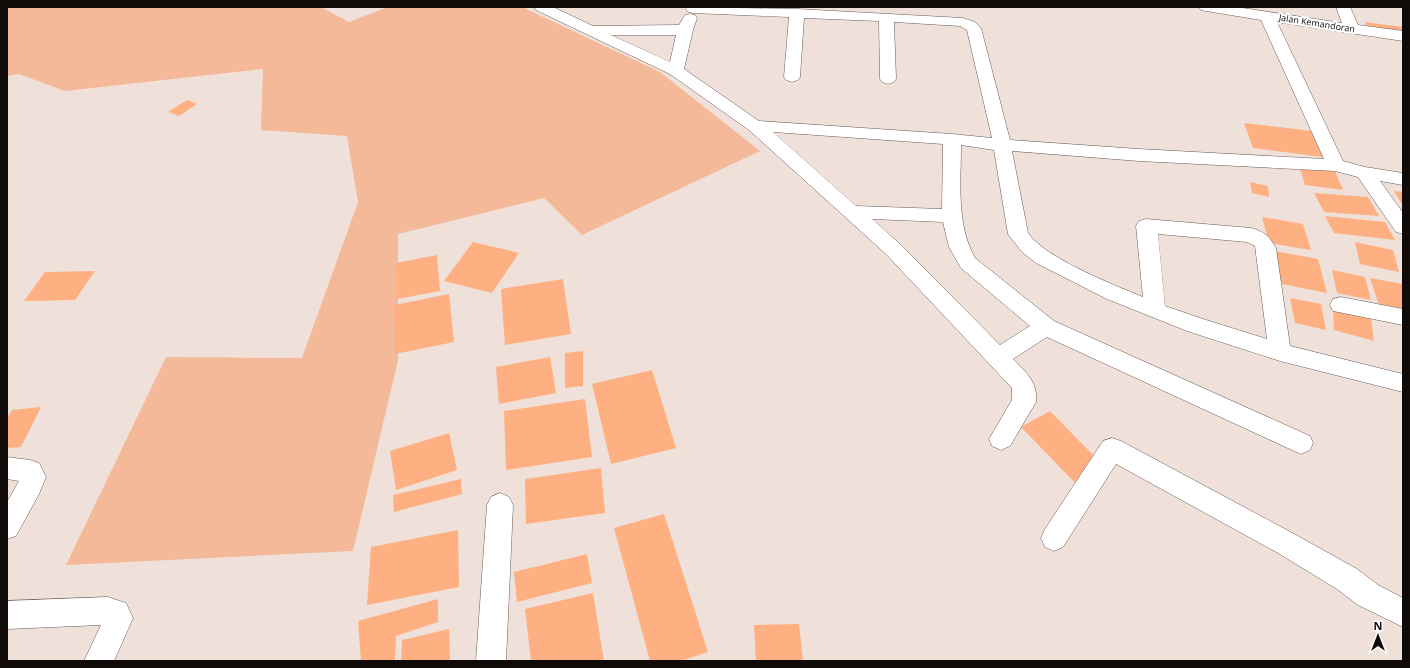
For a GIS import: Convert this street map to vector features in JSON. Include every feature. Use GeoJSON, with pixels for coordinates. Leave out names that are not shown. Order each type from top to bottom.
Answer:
{"type":"FeatureCollection","features":[{"type":"Feature","properties":{"kind":"street"},"geometry":{"type":"LineString","coordinates":[[541,7],[676,71],[755,126],[893,249],[1023,384],[1025,394],[1024,402],[1001,439]]}},
{"type":"Feature","properties":{"kind":"street","name":"Jalan Kemandoran"},"geometry":{"type":"LineString","coordinates":[[1206,7],[1403,36]]}},
{"type":"Feature","properties":{"kind":"street"},"geometry":{"type":"LineString","coordinates":[[1344,7],[1352,29]]}},
{"type":"Feature","properties":{"kind":"street"},"geometry":{"type":"LineString","coordinates":[[676,71],[685,30],[693,8],[886,17],[963,22],[970,24],[974,28],[1002,145],[1018,234],[1022,241],[1046,259],[1066,270],[1096,285],[1155,310],[1280,352],[1403,383]]}},
{"type":"Feature","properties":{"kind":"street"},"geometry":{"type":"LineString","coordinates":[[792,78],[797,13]]}},
{"type":"Feature","properties":{"kind":"street"},"geometry":{"type":"LineString","coordinates":[[1267,16],[1336,165]]}},
{"type":"Feature","properties":{"kind":"street"},"geometry":{"type":"LineString","coordinates":[[886,17],[888,79]]}},
{"type":"Feature","properties":{"kind":"street"},"geometry":{"type":"LineString","coordinates":[[590,30],[685,30]]}},
{"type":"Feature","properties":{"kind":"street"},"geometry":{"type":"LineString","coordinates":[[755,126],[952,139],[1002,145],[1139,155],[1336,165],[1364,173],[1403,179]]}},
{"type":"Feature","properties":{"kind":"street"},"geometry":{"type":"LineString","coordinates":[[952,139],[951,216],[959,247],[968,263],[1046,327],[1301,443]]}},
{"type":"Feature","properties":{"kind":"street"},"geometry":{"type":"LineString","coordinates":[[1364,173],[1403,226]]}},
{"type":"Feature","properties":{"kind":"street"},"geometry":{"type":"LineString","coordinates":[[852,212],[951,216]]}},
{"type":"Feature","properties":{"kind":"street"},"geometry":{"type":"LineString","coordinates":[[1155,310],[1145,216],[1252,235],[1262,241],[1266,248],[1280,352]]}},
{"type":"Feature","properties":{"kind":"street"},"geometry":{"type":"LineString","coordinates":[[1341,305],[1403,317]]}},
{"type":"Feature","properties":{"kind":"street"},"geometry":{"type":"LineString","coordinates":[[997,358],[1046,327]]}},
{"type":"Feature","properties":{"kind":"street"},"geometry":{"type":"LineString","coordinates":[[1054,538],[1112,450],[1287,544],[1347,579],[1368,595],[1403,613]]}},
{"type":"Feature","properties":{"kind":"street"},"geometry":{"type":"LineString","coordinates":[[7,468],[30,471],[33,477],[30,486],[7,527]]}},
{"type":"Feature","properties":{"kind":"street"},"geometry":{"type":"LineString","coordinates":[[491,661],[500,505]]}},
{"type":"Feature","properties":{"kind":"street"},"geometry":{"type":"LineString","coordinates":[[7,615],[108,611],[116,613],[119,618],[99,661]]}},
{"type":"Feature","properties":{"kind":"shaded area"},"geometry":{"type":"Polygon","coordinates":[[[7,7],[321,7],[349,22],[388,7],[522,7],[660,72],[760,151],[582,235],[544,198],[398,234],[398,360],[353,551],[66,565],[166,357],[302,358],[358,202],[347,136],[261,130],[263,69],[65,91],[19,74],[7,76],[7,7]]]}},
{"type":"Feature","properties":{"kind":"building"},"geometry":{"type":"Polygon","coordinates":[[[1365,22],[1403,27],[1403,31],[1367,26],[1365,22]]]}},
{"type":"Feature","properties":{"kind":"building"},"geometry":{"type":"Polygon","coordinates":[[[187,100],[197,104],[179,116],[168,112],[187,100]]]}},
{"type":"Feature","properties":{"kind":"building"},"geometry":{"type":"Polygon","coordinates":[[[1244,123],[1312,131],[1323,157],[1253,148],[1244,123]]]}},
{"type":"Feature","properties":{"kind":"building"},"geometry":{"type":"Polygon","coordinates":[[[1299,166],[1335,171],[1343,190],[1305,185],[1299,166]]]}},
{"type":"Feature","properties":{"kind":"building"},"geometry":{"type":"Polygon","coordinates":[[[1250,182],[1268,186],[1269,197],[1252,193],[1250,182]]]}},
{"type":"Feature","properties":{"kind":"building"},"geometry":{"type":"Polygon","coordinates":[[[1394,191],[1403,192],[1403,206],[1394,191]]]}},
{"type":"Feature","properties":{"kind":"building"},"geometry":{"type":"Polygon","coordinates":[[[1314,193],[1368,197],[1379,216],[1324,212],[1314,193]]]}},
{"type":"Feature","properties":{"kind":"building"},"geometry":{"type":"Polygon","coordinates":[[[1325,216],[1385,222],[1395,240],[1334,233],[1325,216]]]}},
{"type":"Feature","properties":{"kind":"building"},"geometry":{"type":"Polygon","coordinates":[[[1262,217],[1303,224],[1311,250],[1269,243],[1262,217]]]}},
{"type":"Feature","properties":{"kind":"building"},"geometry":{"type":"Polygon","coordinates":[[[473,242],[519,253],[492,293],[444,281],[473,242]]]}},
{"type":"Feature","properties":{"kind":"building"},"geometry":{"type":"Polygon","coordinates":[[[1355,242],[1393,250],[1399,272],[1360,264],[1355,242]]]}},
{"type":"Feature","properties":{"kind":"building"},"geometry":{"type":"Polygon","coordinates":[[[1275,251],[1318,259],[1327,293],[1282,284],[1275,251]]]}},
{"type":"Feature","properties":{"kind":"building"},"geometry":{"type":"Polygon","coordinates":[[[437,255],[440,291],[397,299],[396,263],[437,255]]]}},
{"type":"Feature","properties":{"kind":"building"},"geometry":{"type":"Polygon","coordinates":[[[1332,270],[1365,277],[1371,300],[1337,293],[1332,270]]]}},
{"type":"Feature","properties":{"kind":"building"},"geometry":{"type":"Polygon","coordinates":[[[95,271],[75,300],[24,301],[45,272],[95,271]]]}},
{"type":"Feature","properties":{"kind":"building"},"geometry":{"type":"Polygon","coordinates":[[[1370,278],[1403,284],[1403,309],[1379,305],[1370,278]]]}},
{"type":"Feature","properties":{"kind":"building"},"geometry":{"type":"Polygon","coordinates":[[[563,279],[571,334],[505,345],[501,289],[563,279]]]}},
{"type":"Feature","properties":{"kind":"building"},"geometry":{"type":"Polygon","coordinates":[[[449,294],[454,342],[395,354],[394,305],[449,294]]]}},
{"type":"Feature","properties":{"kind":"building"},"geometry":{"type":"Polygon","coordinates":[[[1290,298],[1321,304],[1326,330],[1295,323],[1290,298]]]}},
{"type":"Feature","properties":{"kind":"building"},"geometry":{"type":"Polygon","coordinates":[[[1333,308],[1371,319],[1374,341],[1334,330],[1333,308]]]}},
{"type":"Feature","properties":{"kind":"building"},"geometry":{"type":"Polygon","coordinates":[[[583,351],[583,386],[565,388],[565,353],[583,351]]]}},
{"type":"Feature","properties":{"kind":"building"},"geometry":{"type":"Polygon","coordinates":[[[550,357],[556,393],[499,404],[496,367],[550,357]]]}},
{"type":"Feature","properties":{"kind":"building"},"geometry":{"type":"Polygon","coordinates":[[[652,370],[676,448],[611,464],[592,384],[652,370]]]}},
{"type":"Feature","properties":{"kind":"building"},"geometry":{"type":"Polygon","coordinates":[[[585,399],[592,457],[506,470],[504,411],[585,399]]]}},
{"type":"Feature","properties":{"kind":"building"},"geometry":{"type":"Polygon","coordinates":[[[41,407],[21,447],[7,448],[7,418],[12,410],[41,407]]]}},
{"type":"Feature","properties":{"kind":"building"},"geometry":{"type":"Polygon","coordinates":[[[1050,411],[1099,461],[1079,487],[1021,427],[1050,411]]]}},
{"type":"Feature","properties":{"kind":"building"},"geometry":{"type":"Polygon","coordinates":[[[449,433],[457,470],[396,490],[390,451],[449,433]]]}},
{"type":"Feature","properties":{"kind":"building"},"geometry":{"type":"Polygon","coordinates":[[[601,468],[605,513],[526,524],[525,479],[601,468]]]}},
{"type":"Feature","properties":{"kind":"building"},"geometry":{"type":"Polygon","coordinates":[[[461,479],[462,494],[394,512],[393,495],[461,479]]]}},
{"type":"Feature","properties":{"kind":"building"},"geometry":{"type":"Polygon","coordinates":[[[664,514],[708,652],[681,661],[650,661],[614,528],[664,514]]]}},
{"type":"Feature","properties":{"kind":"building"},"geometry":{"type":"Polygon","coordinates":[[[458,530],[459,587],[367,605],[371,547],[458,530]]]}},
{"type":"Feature","properties":{"kind":"building"},"geometry":{"type":"Polygon","coordinates":[[[587,554],[592,583],[517,602],[514,572],[587,554]]]}},
{"type":"Feature","properties":{"kind":"building"},"geometry":{"type":"Polygon","coordinates":[[[593,593],[604,661],[531,661],[525,609],[593,593]]]}},
{"type":"Feature","properties":{"kind":"building"},"geometry":{"type":"Polygon","coordinates":[[[438,599],[438,622],[396,636],[395,661],[361,661],[358,621],[438,599]]]}},
{"type":"Feature","properties":{"kind":"building"},"geometry":{"type":"Polygon","coordinates":[[[799,624],[803,661],[756,661],[754,625],[799,624]]]}},
{"type":"Feature","properties":{"kind":"building"},"geometry":{"type":"Polygon","coordinates":[[[449,629],[450,661],[401,661],[402,640],[449,629]]]}}]}
